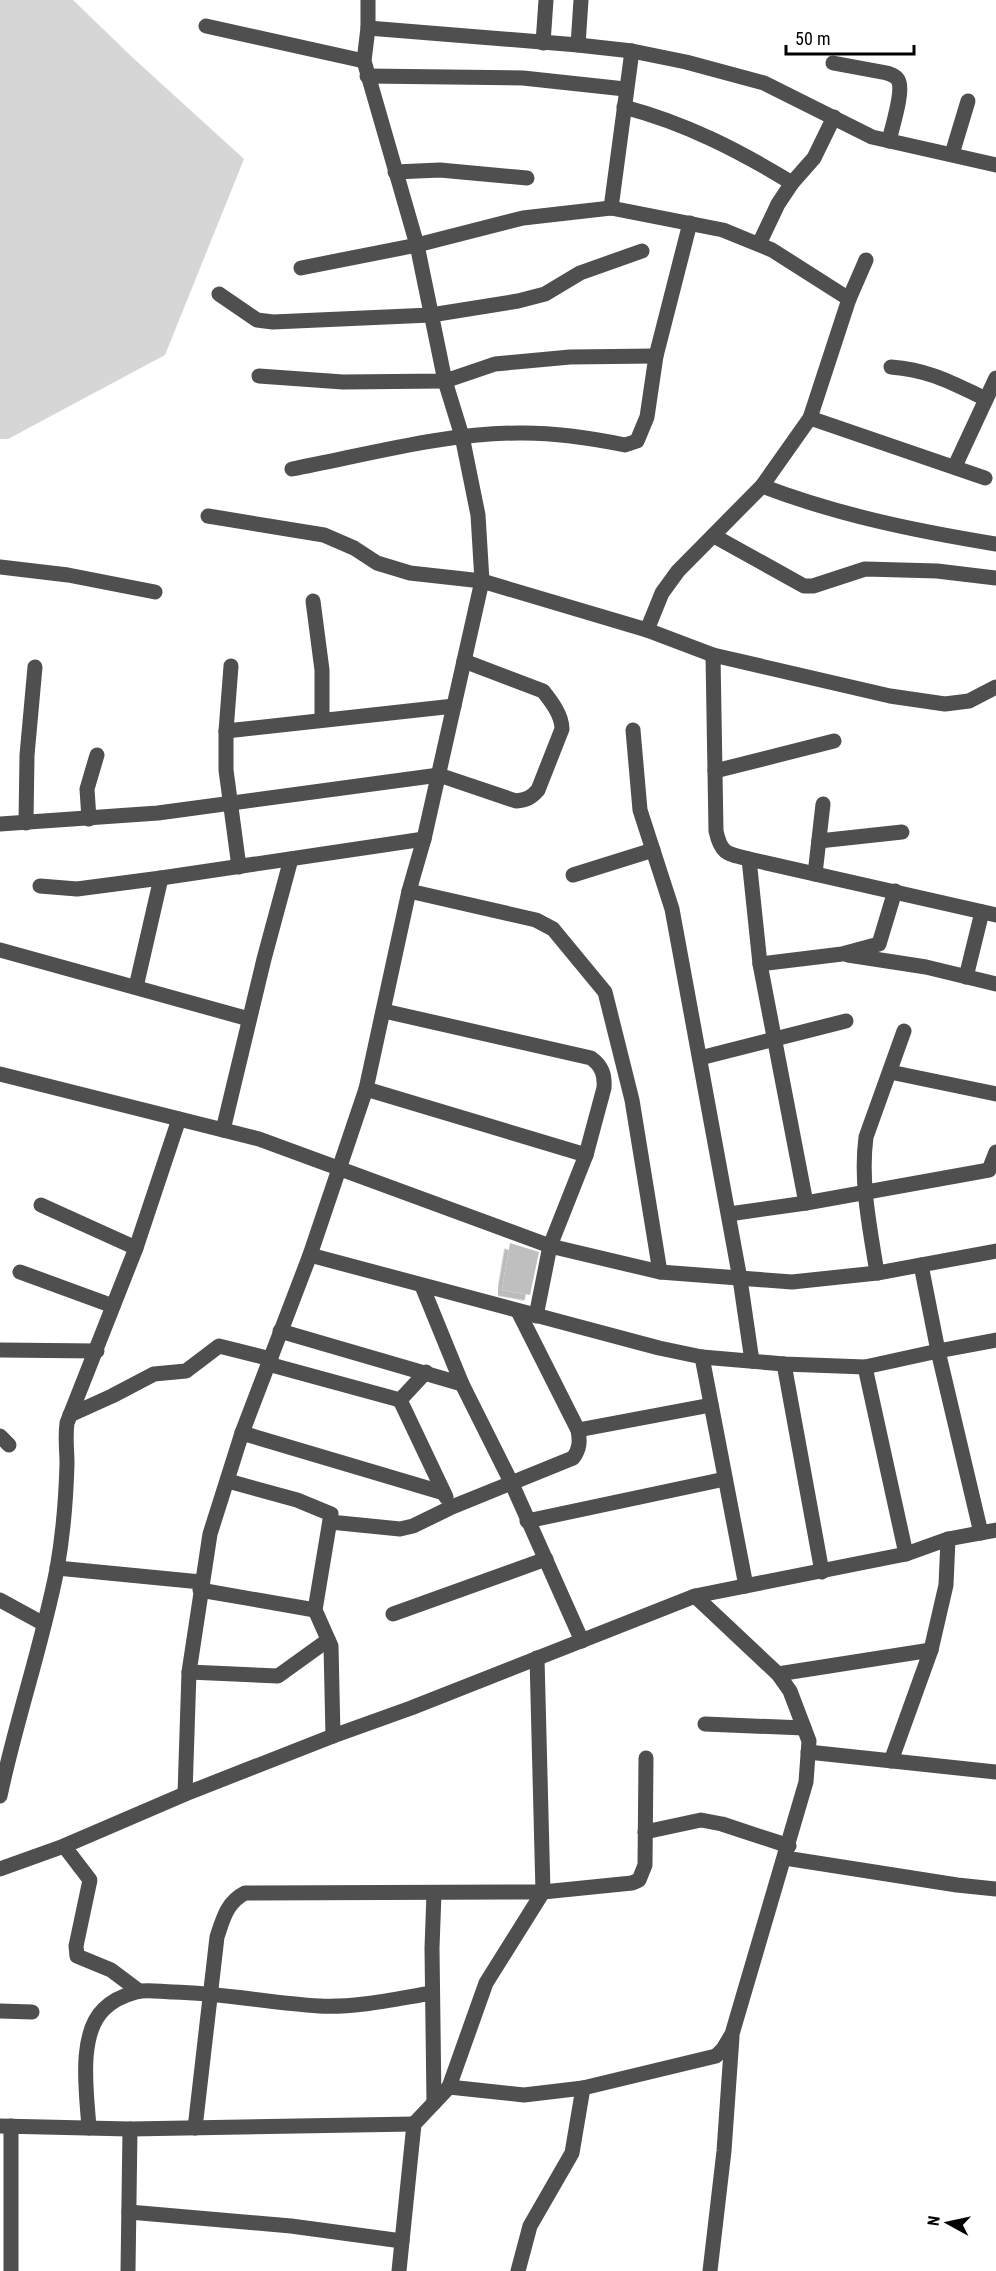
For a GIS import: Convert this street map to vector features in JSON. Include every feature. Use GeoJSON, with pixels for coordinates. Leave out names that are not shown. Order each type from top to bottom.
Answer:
{"type":"FeatureCollection","features":[{"type":"Feature","properties":{"kind":"street"},"geometry":{"type":"LineString","coordinates":[[185,1794],[189,1672],[200,1586],[210,1534],[242,1433],[310,1255],[366,1089],[409,891],[424,839],[482,581],[478,515],[462,436],[445,381],[417,245],[366,69],[368,0]]}},
{"type":"Feature","properties":{"kind":"street"},"geometry":{"type":"LineString","coordinates":[[543,43],[546,0]]}},
{"type":"Feature","properties":{"kind":"street"},"geometry":{"type":"LineString","coordinates":[[578,45],[581,0]]}},
{"type":"Feature","properties":{"kind":"street"},"geometry":{"type":"LineString","coordinates":[[206,26],[366,69],[523,78],[626,89]]}},
{"type":"Feature","properties":{"kind":"street"},"geometry":{"type":"LineString","coordinates":[[368,28],[578,45],[632,51],[686,62],[764,83],[872,137],[996,165]]}},
{"type":"Feature","properties":{"kind":"street"},"geometry":{"type":"LineString","coordinates":[[611,208],[632,51]]}},
{"type":"Feature","properties":{"kind":"street"},"geometry":{"type":"LineString","coordinates":[[833,63],[895,76],[899,82],[900,91],[889,141]]}},
{"type":"Feature","properties":{"kind":"street"},"geometry":{"type":"LineString","coordinates":[[952,154],[968,101]]}},
{"type":"Feature","properties":{"kind":"street"},"geometry":{"type":"LineString","coordinates":[[624,107],[656,115],[691,129],[738,151],[792,183]]}},
{"type":"Feature","properties":{"kind":"street"},"geometry":{"type":"LineString","coordinates":[[759,244],[778,204],[792,183],[814,158],[834,117]]}},
{"type":"Feature","properties":{"kind":"street"},"geometry":{"type":"LineString","coordinates":[[395,172],[440,170],[527,178]]}},
{"type":"Feature","properties":{"kind":"street"},"geometry":{"type":"LineString","coordinates":[[301,268],[417,245],[524,218],[611,208],[723,230],[772,250],[849,299]]}},
{"type":"Feature","properties":{"kind":"street"},"geometry":{"type":"LineString","coordinates":[[292,469],[462,436],[523,432],[570,435],[625,445],[632,444],[641,435],[647,417],[656,357],[690,223]]}},
{"type":"Feature","properties":{"kind":"street"},"geometry":{"type":"LineString","coordinates":[[219,294],[257,320],[273,322],[431,315],[518,302],[545,294],[580,273],[642,251]]}},
{"type":"Feature","properties":{"kind":"street"},"geometry":{"type":"LineString","coordinates":[[647,630],[662,592],[678,571],[762,486],[810,418],[849,299],[866,260]]}},
{"type":"Feature","properties":{"kind":"street"},"geometry":{"type":"LineString","coordinates":[[259,376],[343,382],[445,381],[495,364],[570,357],[656,357]]}},
{"type":"Feature","properties":{"kind":"street"},"geometry":{"type":"LineString","coordinates":[[891,367],[912,368],[935,374],[986,399]]}},
{"type":"Feature","properties":{"kind":"street"},"geometry":{"type":"LineString","coordinates":[[955,466],[996,378]]}},
{"type":"Feature","properties":{"kind":"street"},"geometry":{"type":"LineString","coordinates":[[810,418],[985,478]]}},
{"type":"Feature","properties":{"kind":"street"},"geometry":{"type":"LineString","coordinates":[[762,486],[807,503],[873,521],[996,544]]}},
{"type":"Feature","properties":{"kind":"street"},"geometry":{"type":"LineString","coordinates":[[207,516],[324,535],[354,548],[378,563],[410,573],[482,581],[647,630],[713,655],[890,696],[945,704],[969,701],[996,687]]}},
{"type":"Feature","properties":{"kind":"street"},"geometry":{"type":"LineString","coordinates":[[714,536],[804,586],[813,586],[865,569],[938,571],[996,578]]}},
{"type":"Feature","properties":{"kind":"street"},"geometry":{"type":"LineString","coordinates":[[0,567],[68,575],[156,592]]}},
{"type":"Feature","properties":{"kind":"street"},"geometry":{"type":"LineString","coordinates":[[313,601],[322,670],[322,720]]}},
{"type":"Feature","properties":{"kind":"street"},"geometry":{"type":"LineString","coordinates":[[713,655],[716,831],[719,844],[724,851],[732,855],[989,914],[966,977]]}},
{"type":"Feature","properties":{"kind":"street"},"geometry":{"type":"LineString","coordinates":[[0,825],[158,813],[439,775],[516,801],[532,797],[538,790],[562,729],[561,720],[543,691],[464,661]]}},
{"type":"Feature","properties":{"kind":"street"},"geometry":{"type":"LineString","coordinates":[[26,823],[27,755],[35,666]]}},
{"type":"Feature","properties":{"kind":"street"},"geometry":{"type":"LineString","coordinates":[[231,666],[226,731],[226,770],[238,867]]}},
{"type":"Feature","properties":{"kind":"street"},"geometry":{"type":"LineString","coordinates":[[226,731],[454,706]]}},
{"type":"Feature","properties":{"kind":"street"},"geometry":{"type":"LineString","coordinates":[[633,730],[640,810],[672,909],[729,1214],[752,1361]]}},
{"type":"Feature","properties":{"kind":"street"},"geometry":{"type":"LineString","coordinates":[[715,771],[834,741]]}},
{"type":"Feature","properties":{"kind":"street"},"geometry":{"type":"LineString","coordinates":[[89,819],[87,789],[97,756]]}},
{"type":"Feature","properties":{"kind":"street"},"geometry":{"type":"LineString","coordinates":[[815,874],[823,804]]}},
{"type":"Feature","properties":{"kind":"street"},"geometry":{"type":"LineString","coordinates":[[819,841],[902,832]]}},
{"type":"Feature","properties":{"kind":"street"},"geometry":{"type":"LineString","coordinates":[[40,885],[77,888],[161,879],[424,839]]}},
{"type":"Feature","properties":{"kind":"street"},"geometry":{"type":"LineString","coordinates":[[573,875],[653,850]]}},
{"type":"Feature","properties":{"kind":"street"},"geometry":{"type":"LineString","coordinates":[[223,1130],[291,859]]}},
{"type":"Feature","properties":{"kind":"street"},"geometry":{"type":"LineString","coordinates":[[749,859],[760,963],[806,1203]]}},
{"type":"Feature","properties":{"kind":"street"},"geometry":{"type":"LineString","coordinates":[[136,987],[161,879]]}},
{"type":"Feature","properties":{"kind":"street"},"geometry":{"type":"LineString","coordinates":[[409,891],[536,920],[553,929],[605,992],[632,1100],[660,1272]]}},
{"type":"Feature","properties":{"kind":"street"},"geometry":{"type":"LineString","coordinates":[[760,963],[842,954],[879,945],[895,891]]}},
{"type":"Feature","properties":{"kind":"street"},"geometry":{"type":"LineString","coordinates":[[0,950],[249,1019]]}},
{"type":"Feature","properties":{"kind":"street"},"geometry":{"type":"LineString","coordinates":[[842,954],[926,967],[996,984]]}},
{"type":"Feature","properties":{"kind":"street"},"geometry":{"type":"LineString","coordinates":[[384,1011],[591,1058],[600,1065],[605,1078],[604,1088],[586,1155],[550,1246],[537,1316]]}},
{"type":"Feature","properties":{"kind":"street"},"geometry":{"type":"LineString","coordinates":[[700,1058],[846,1022]]}},
{"type":"Feature","properties":{"kind":"street"},"geometry":{"type":"LineString","coordinates":[[877,1273],[865,1193],[864,1153],[866,1137],[904,1031]]}},
{"type":"Feature","properties":{"kind":"street"},"geometry":{"type":"LineString","coordinates":[[890,1072],[996,1094]]}},
{"type":"Feature","properties":{"kind":"street"},"geometry":{"type":"LineString","coordinates":[[0,1074],[259,1139],[550,1246],[660,1272],[792,1282],[877,1273],[996,1251]]}},
{"type":"Feature","properties":{"kind":"street"},"geometry":{"type":"LineString","coordinates":[[366,1089],[586,1155]]}},
{"type":"Feature","properties":{"kind":"street"},"geometry":{"type":"LineString","coordinates":[[0,1796],[57,1568],[64,1520],[67,1463],[65,1436],[70,1415],[136,1248],[179,1119]]}},
{"type":"Feature","properties":{"kind":"street"},"geometry":{"type":"LineString","coordinates":[[729,1214],[806,1203],[989,1170],[996,1152]]}},
{"type":"Feature","properties":{"kind":"street"},"geometry":{"type":"LineString","coordinates":[[41,1205],[136,1248]]}},
{"type":"Feature","properties":{"kind":"street"},"geometry":{"type":"LineString","coordinates":[[310,1255],[659,1348],[702,1357],[784,1364],[865,1367],[996,1340]]}},
{"type":"Feature","properties":{"kind":"street"},"geometry":{"type":"LineString","coordinates":[[0,1869],[64,1845],[185,1794],[695,1596],[906,1554],[948,1539],[988,1532],[938,1351],[921,1264]]}},
{"type":"Feature","properties":{"kind":"street"},"geometry":{"type":"LineString","coordinates":[[20,1272],[113,1306]]}},
{"type":"Feature","properties":{"kind":"street"},"geometry":{"type":"LineString","coordinates":[[422,1286],[462,1384],[512,1484],[582,1641]]}},
{"type":"Feature","properties":{"kind":"street"},"geometry":{"type":"LineString","coordinates":[[330,1522],[400,1529],[413,1526],[452,1507],[573,1458],[578,1452],[580,1443],[578,1430],[518,1311]]}},
{"type":"Feature","properties":{"kind":"street"},"geometry":{"type":"LineString","coordinates":[[280,1331],[462,1384]]}},
{"type":"Feature","properties":{"kind":"street"},"geometry":{"type":"LineString","coordinates":[[70,1415],[154,1374],[186,1371],[219,1346],[400,1400],[452,1507]]}},
{"type":"Feature","properties":{"kind":"street"},"geometry":{"type":"LineString","coordinates":[[0,1350],[97,1351]]}},
{"type":"Feature","properties":{"kind":"street"},"geometry":{"type":"LineString","coordinates":[[702,1357],[746,1586]]}},
{"type":"Feature","properties":{"kind":"street"},"geometry":{"type":"LineString","coordinates":[[784,1364],[822,1572]]}},
{"type":"Feature","properties":{"kind":"street"},"geometry":{"type":"LineString","coordinates":[[865,1367],[906,1554]]}},
{"type":"Feature","properties":{"kind":"street"},"geometry":{"type":"LineString","coordinates":[[400,1400],[426,1372]]}},
{"type":"Feature","properties":{"kind":"street"},"geometry":{"type":"LineString","coordinates":[[578,1430],[711,1406]]}},
{"type":"Feature","properties":{"kind":"street"},"geometry":{"type":"LineString","coordinates":[[242,1433],[444,1493]]}},
{"type":"Feature","properties":{"kind":"street"},"geometry":{"type":"LineString","coordinates":[[527,1521],[725,1479]]}},
{"type":"Feature","properties":{"kind":"street"},"geometry":{"type":"LineString","coordinates":[[228,1481],[297,1500],[331,1514],[315,1610],[331,1646],[333,1736]]}},
{"type":"Feature","properties":{"kind":"street"},"geometry":{"type":"LineString","coordinates":[[891,1761],[931,1650],[946,1585],[948,1539]]}},
{"type":"Feature","properties":{"kind":"street"},"geometry":{"type":"LineString","coordinates":[[393,1614],[546,1559]]}},
{"type":"Feature","properties":{"kind":"street"},"geometry":{"type":"LineString","coordinates":[[57,1568],[200,1586],[315,1610]]}},
{"type":"Feature","properties":{"kind":"street"},"geometry":{"type":"LineString","coordinates":[[695,1596],[778,1674],[790,1691],[809,1741],[806,1782],[732,2034],[724,2151],[710,2271]]}},
{"type":"Feature","properties":{"kind":"street"},"geometry":{"type":"LineString","coordinates":[[0,1600],[44,1624]]}},
{"type":"Feature","properties":{"kind":"street"},"geometry":{"type":"LineString","coordinates":[[189,1672],[278,1676],[328,1640]]}},
{"type":"Feature","properties":{"kind":"street"},"geometry":{"type":"LineString","coordinates":[[778,1674],[931,1650]]}},
{"type":"Feature","properties":{"kind":"street"},"geometry":{"type":"LineString","coordinates":[[399,2271],[414,2124],[449,2087],[486,1983],[543,1892],[537,1658]]}},
{"type":"Feature","properties":{"kind":"street"},"geometry":{"type":"LineString","coordinates":[[705,1724],[804,1728]]}},
{"type":"Feature","properties":{"kind":"street"},"geometry":{"type":"LineString","coordinates":[[808,1752],[996,1772]]}},
{"type":"Feature","properties":{"kind":"street"},"geometry":{"type":"LineString","coordinates":[[195,2128],[217,1937],[226,1911],[235,1898],[245,1893],[543,1892],[633,1883],[639,1880],[645,1865],[646,1758]]}},
{"type":"Feature","properties":{"kind":"street"},"geometry":{"type":"LineString","coordinates":[[645,1833],[701,1820],[722,1824],[787,1852],[957,1885],[996,1889]]}},
{"type":"Feature","properties":{"kind":"street"},"geometry":{"type":"LineString","coordinates":[[64,1845],[90,1880],[76,1946],[77,1956],[111,1970],[139,1991]]}},
{"type":"Feature","properties":{"kind":"street"},"geometry":{"type":"LineString","coordinates":[[434,1893],[432,1948],[434,2103]]}},
{"type":"Feature","properties":{"kind":"street"},"geometry":{"type":"LineString","coordinates":[[89,2128],[85,2066],[93,2028],[103,2010],[122,1996],[139,1991],[211,1993],[320,2006],[354,2006],[432,1994]]}},
{"type":"Feature","properties":{"kind":"street"},"geometry":{"type":"LineString","coordinates":[[0,2011],[32,2012]]}},
{"type":"Feature","properties":{"kind":"street"},"geometry":{"type":"LineString","coordinates":[[449,2087],[524,2095],[583,2088],[716,2056],[732,2034]]}},
{"type":"Feature","properties":{"kind":"street"},"geometry":{"type":"LineString","coordinates":[[518,2271],[530,2226],[572,2153],[583,2088]]}},
{"type":"Feature","properties":{"kind":"street"},"geometry":{"type":"LineString","coordinates":[[11,2271],[6,2126],[130,2129],[414,2124]]}},
{"type":"Feature","properties":{"kind":"street"},"geometry":{"type":"LineString","coordinates":[[128,2271],[130,2129]]}},
{"type":"Feature","properties":{"kind":"street"},"geometry":{"type":"LineString","coordinates":[[129,2212],[291,2226],[402,2241]]}},
{"type":"Feature","properties":{"kind":"shaded area"},"geometry":{"type":"Polygon","coordinates":[[[0,0],[73,0],[244,159],[165,355],[8,439],[0,439],[0,0]]]}},
{"type":"Feature","properties":{"kind":"building"},"geometry":{"type":"Polygon","coordinates":[[[510,1243],[539,1252],[530,1295],[502,1290],[510,1243]]]}}]}
